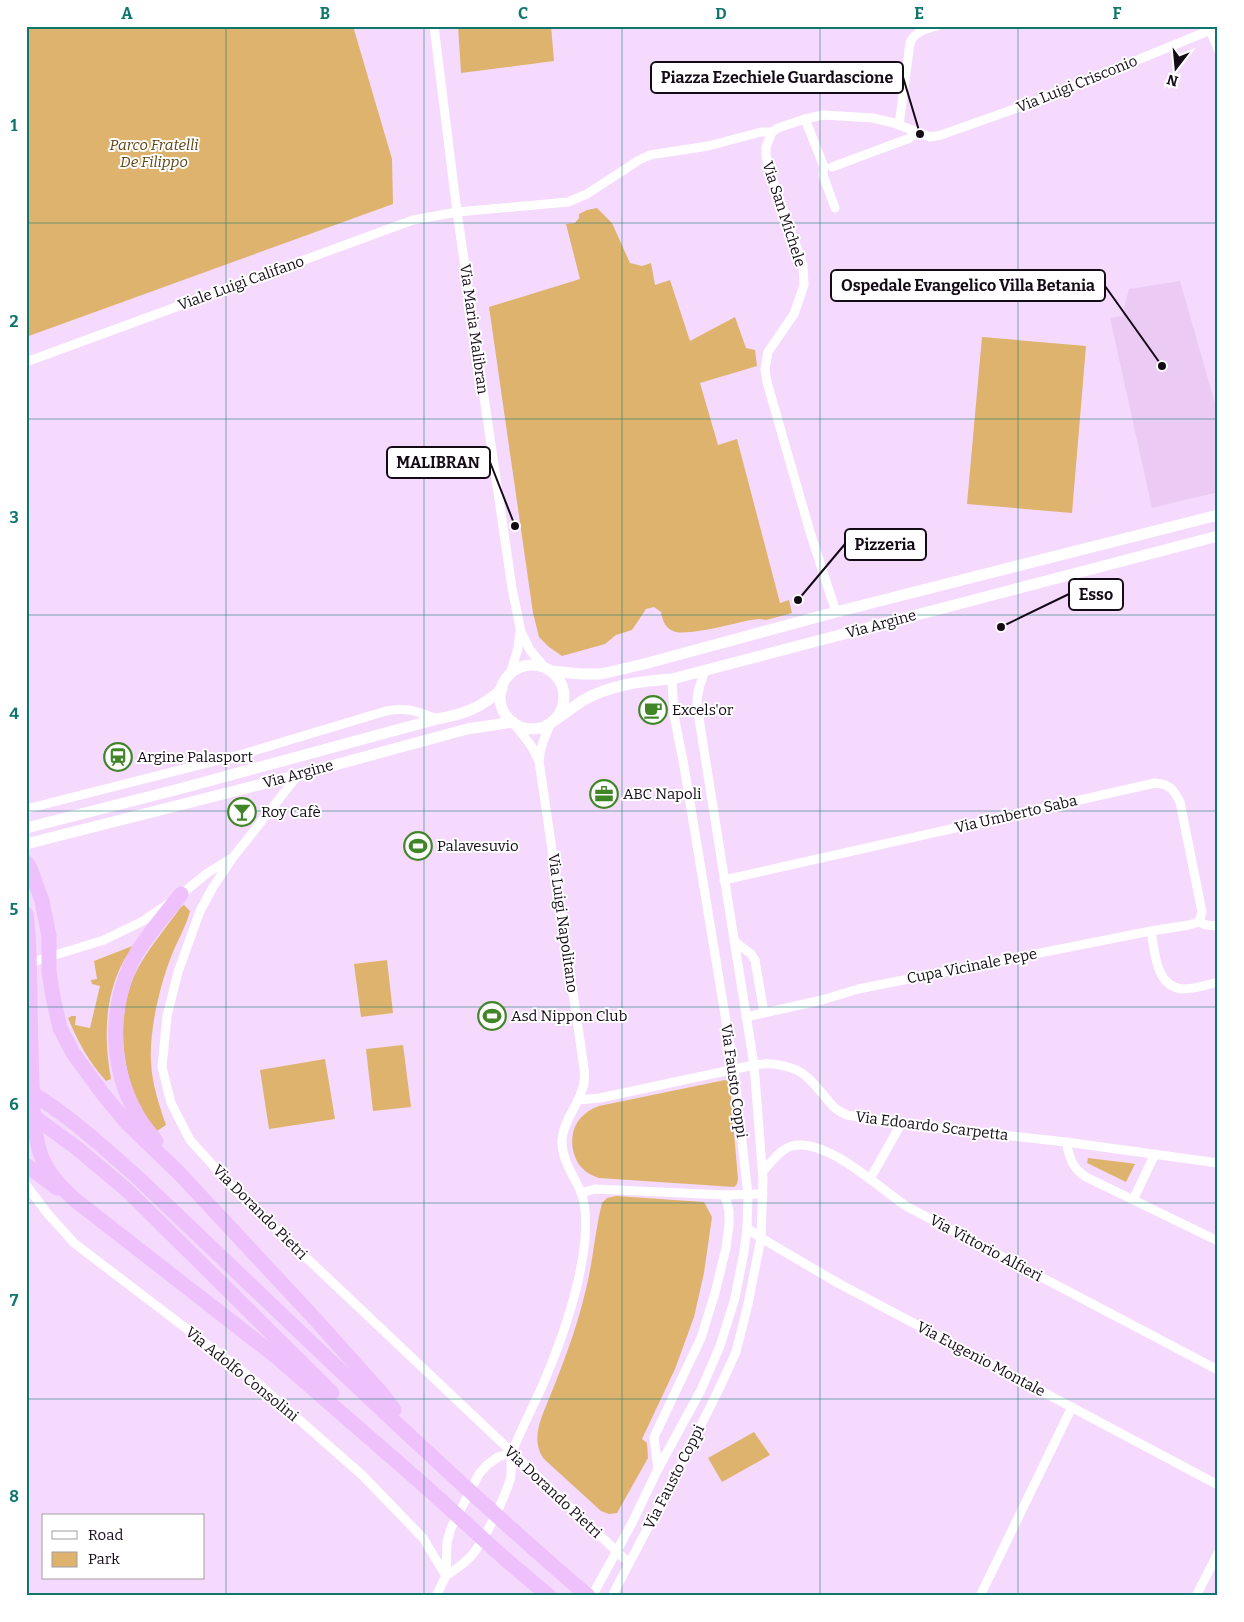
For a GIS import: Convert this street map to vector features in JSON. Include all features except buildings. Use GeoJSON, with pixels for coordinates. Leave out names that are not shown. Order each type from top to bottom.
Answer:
{"type":"FeatureCollection","features":[{"type":"Feature","properties":{"kind":"highway"},"geometry":{"type":"LineString","coordinates":[[26,862],[42,901],[49,936],[49,972],[60,1028],[73,1053],[126,1123],[179,1172],[316,1320],[383,1395],[422,1447]]}},
{"type":"Feature","properties":{"kind":"highway"},"geometry":{"type":"LineString","coordinates":[[179,1172],[136,1115],[124,1088],[116,1056],[115,1030],[118,1000],[130,965],[181,894]]}},
{"type":"Feature","properties":{"kind":"highway"},"geometry":{"type":"LineString","coordinates":[[26,914],[29,933],[33,1107],[38,1146],[52,1174],[61,1187],[75,1200]]}},
{"type":"Feature","properties":{"kind":"highway"},"geometry":{"type":"LineString","coordinates":[[26,1090],[48,1103],[92,1136],[524,1542],[588,1596]]}},
{"type":"Feature","properties":{"kind":"highway"},"geometry":{"type":"LineString","coordinates":[[26,1111],[78,1149],[128,1191],[426,1487]]}},
{"type":"Feature","properties":{"kind":"highway"},"geometry":{"type":"LineString","coordinates":[[26,1165],[75,1200],[278,1358],[549,1596]]}},
{"type":"Feature","properties":{"kind":"street","name":"Via Maria Malibran"},"geometry":{"type":"LineString","coordinates":[[434,26],[457,212],[520,632],[518,648],[510,674]]}},
{"type":"Feature","properties":{"kind":"street"},"geometry":{"type":"LineString","coordinates":[[896,124],[912,37],[917,33],[937,26]]}},
{"type":"Feature","properties":{"kind":"street"},"geometry":{"type":"LineString","coordinates":[[1214,28],[1218,49]]}},
{"type":"Feature","properties":{"kind":"street","name":"Via Luigi Crisconio"},"geometry":{"type":"LineString","coordinates":[[917,132],[930,137],[941,136],[1037,101],[1214,28]]}},
{"type":"Feature","properties":{"kind":"street"},"geometry":{"type":"LineString","coordinates":[[772,132],[778,128],[823,115],[873,118],[917,132],[910,138],[832,167]]}},
{"type":"Feature","properties":{"kind":"street"},"geometry":{"type":"LineString","coordinates":[[805,119],[824,168],[823,175],[835,208]]}},
{"type":"Feature","properties":{"kind":"street","name":"Viale Luigi Califano"},"geometry":{"type":"LineString","coordinates":[[26,362],[398,225],[427,217],[457,212],[568,202],[587,194],[639,160],[650,155],[708,146],[760,132],[772,132]]}},
{"type":"Feature","properties":{"kind":"street","name":"Via San Michele"},"geometry":{"type":"LineString","coordinates":[[772,132],[766,147],[769,170],[803,265],[804,285],[794,314],[768,352],[765,369],[766,382],[810,532],[836,612]]}},
{"type":"Feature","properties":{"kind":"street","name":"Via Argine"},"geometry":{"type":"LineString","coordinates":[[547,670],[601,674],[1218,515]]}},
{"type":"Feature","properties":{"kind":"street","name":"Via Argine"},"geometry":{"type":"LineString","coordinates":[[551,723],[583,700],[603,691],[643,681],[672,679],[1218,536]]}},
{"type":"Feature","properties":{"kind":"street","name":"Via Maria Malibran"},"geometry":{"type":"LineString","coordinates":[[520,632],[530,650],[547,670]]}},
{"type":"Feature","properties":{"kind":"street"},"geometry":{"type":"LineString","coordinates":[[535,666],[547,670],[557,678],[564,693],[562,710],[551,723],[540,728],[529,729],[513,722],[508,718],[501,701],[502,689],[510,674],[525,667],[535,666]]}},
{"type":"Feature","properties":{"kind":"street","name":"Via Fausto Coppi"},"geometry":{"type":"LineString","coordinates":[[612,1596],[718,1391],[736,1352],[761,1238],[763,1194],[754,1064],[697,706],[696,695],[704,670]]}},
{"type":"Feature","properties":{"kind":"street","name":"Via Fausto Coppi"},"geometry":{"type":"LineString","coordinates":[[592,1596],[701,1390],[720,1346],[735,1298],[747,1228],[748,1195],[734,1070],[674,715],[672,679]]}},
{"type":"Feature","properties":{"kind":"street","name":"Via Argine"},"geometry":{"type":"LineString","coordinates":[[26,828],[437,719],[459,715],[481,706],[502,689]]}},
{"type":"Feature","properties":{"kind":"street"},"geometry":{"type":"LineString","coordinates":[[26,809],[243,754],[386,711],[414,710],[437,719]]}},
{"type":"Feature","properties":{"kind":"street","name":"Via Argine"},"geometry":{"type":"LineString","coordinates":[[26,844],[298,775],[467,729],[513,722]]}},
{"type":"Feature","properties":{"kind":"street","name":"Via Luigi Napolitano"},"geometry":{"type":"LineString","coordinates":[[513,722],[532,747],[539,761]]}},
{"type":"Feature","properties":{"kind":"street","name":"Via Luigi Napolitano"},"geometry":{"type":"LineString","coordinates":[[446,1576],[470,1557],[478,1547],[503,1498],[510,1478],[512,1453],[545,1379],[571,1308],[585,1240],[585,1214],[581,1193],[563,1154],[562,1139],[564,1126],[582,1092],[585,1079],[539,761],[543,739],[551,723]]}},
{"type":"Feature","properties":{"kind":"street","name":"Via Dorando Pietri"},"geometry":{"type":"LineString","coordinates":[[298,775],[234,856],[213,887],[200,911],[178,972],[167,1016],[162,1066],[171,1103],[190,1140],[238,1194],[629,1563]]}},
{"type":"Feature","properties":{"kind":"street","name":"Via Umberto Saba"},"geometry":{"type":"LineString","coordinates":[[724,880],[1155,783],[1162,783],[1172,788],[1180,802],[1202,912],[1198,922]]}},
{"type":"Feature","properties":{"kind":"street"},"geometry":{"type":"LineString","coordinates":[[26,964],[104,940],[125,931],[143,921],[206,874],[234,856]]}},
{"type":"Feature","properties":{"kind":"street"},"geometry":{"type":"LineString","coordinates":[[1198,922],[1218,926]]}},
{"type":"Feature","properties":{"kind":"street","name":"Cupa Vicinale Pepe"},"geometry":{"type":"LineString","coordinates":[[746,1017],[822,1000],[858,989],[1198,922]]}},
{"type":"Feature","properties":{"kind":"street"},"geometry":{"type":"LineString","coordinates":[[1151,931],[1158,968],[1164,979],[1170,984],[1177,988],[1185,989],[1218,982]]}},
{"type":"Feature","properties":{"kind":"street"},"geometry":{"type":"LineString","coordinates":[[734,941],[751,954],[755,960],[764,1013]]}},
{"type":"Feature","properties":{"kind":"street","name":"Via Edoardo Scarpetta"},"geometry":{"type":"LineString","coordinates":[[578,1100],[600,1098],[761,1063],[780,1065],[803,1074],[831,1105],[843,1114],[901,1124],[1066,1142],[1218,1163]]}},
{"type":"Feature","properties":{"kind":"street"},"geometry":{"type":"LineString","coordinates":[[870,1179],[901,1124]]}},
{"type":"Feature","properties":{"kind":"street"},"geometry":{"type":"LineString","coordinates":[[1066,1142],[1071,1162],[1080,1173],[1218,1241]]}},
{"type":"Feature","properties":{"kind":"street","name":"Via Vittorio Alfieri"},"geometry":{"type":"LineString","coordinates":[[762,1171],[780,1152],[791,1146],[811,1147],[831,1154],[850,1164],[906,1206],[1218,1370]]}},
{"type":"Feature","properties":{"kind":"street"},"geometry":{"type":"LineString","coordinates":[[1133,1200],[1155,1154]]}},
{"type":"Feature","properties":{"kind":"street","name":"Via Adolfo Consolini"},"geometry":{"type":"LineString","coordinates":[[26,1185],[48,1214],[74,1243],[255,1381],[362,1475],[423,1538],[446,1576]]}},
{"type":"Feature","properties":{"kind":"street"},"geometry":{"type":"LineString","coordinates":[[581,1193],[595,1189],[763,1194]]}},
{"type":"Feature","properties":{"kind":"street","name":"Via Fausto Coppi"},"geometry":{"type":"LineString","coordinates":[[658,1469],[654,1437],[701,1338],[726,1248],[729,1211],[725,1194]]}},
{"type":"Feature","properties":{"kind":"street","name":"Via Eugenio Montale"},"geometry":{"type":"LineString","coordinates":[[747,1228],[836,1282],[1218,1485]]}},
{"type":"Feature","properties":{"kind":"street"},"geometry":{"type":"LineString","coordinates":[[980,1596],[1072,1407]]}},
{"type":"Feature","properties":{"kind":"street","name":"Via Luigi Napolitano"},"geometry":{"type":"LineString","coordinates":[[436,1596],[446,1576],[447,1542],[451,1528],[479,1474],[486,1465],[498,1457],[512,1453]]}},
{"type":"Feature","properties":{"kind":"street"},"geometry":{"type":"LineString","coordinates":[[1196,1596],[1218,1553]]}},
{"type":"Feature","properties":{"kind":"shaded area"},"geometry":{"type":"Polygon","coordinates":[[[1180,281],[1218,414],[1218,492],[1152,508],[1110,318],[1122,316],[1129,289],[1180,281]]]}},
{"type":"Feature","properties":{"kind":"green space","name":"Parco Fratelli De Filippo"},"geometry":{"type":"Polygon","coordinates":[[[26,26],[353,26],[392,159],[393,204],[26,337],[26,26]]]}},
{"type":"Feature","properties":{"kind":"green space"},"geometry":{"type":"Polygon","coordinates":[[[458,26],[551,26],[554,61],[461,73],[458,26]]]}},
{"type":"Feature","properties":{"kind":"green space"},"geometry":{"type":"Polygon","coordinates":[[[597,208],[612,223],[630,263],[642,266],[651,263],[655,285],[670,280],[690,341],[735,317],[746,348],[755,350],[757,366],[700,383],[718,445],[737,439],[780,603],[789,600],[792,613],[766,620],[751,620],[699,631],[679,632],[673,631],[666,626],[661,612],[654,607],[646,609],[632,630],[616,635],[605,644],[562,656],[539,637],[533,613],[489,307],[580,279],[566,224],[575,223],[579,218],[579,214],[597,208]]]}},
{"type":"Feature","properties":{"kind":"green space"},"geometry":{"type":"Polygon","coordinates":[[[982,337],[1086,346],[1072,513],[967,504],[982,337]]]}},
{"type":"Feature","properties":{"kind":"green space"},"geometry":{"type":"Polygon","coordinates":[[[184,905],[190,911],[163,981],[156,1008],[152,1036],[151,1062],[153,1078],[158,1102],[166,1125],[157,1131],[143,1113],[130,1081],[124,1045],[125,1009],[128,992],[144,958],[184,905]]]}},
{"type":"Feature","properties":{"kind":"green space"},"geometry":{"type":"Polygon","coordinates":[[[135,945],[123,961],[116,978],[109,1006],[107,1050],[111,1079],[106,1081],[84,1051],[68,1018],[76,1016],[75,1025],[90,1028],[100,986],[92,984],[91,980],[97,979],[94,961],[135,945]]]}},
{"type":"Feature","properties":{"kind":"green space"},"geometry":{"type":"Polygon","coordinates":[[[387,960],[393,1013],[361,1017],[354,964],[387,960]]]}},
{"type":"Feature","properties":{"kind":"green space"},"geometry":{"type":"Polygon","coordinates":[[[403,1045],[411,1107],[373,1111],[366,1049],[403,1045]]]}},
{"type":"Feature","properties":{"kind":"green space"},"geometry":{"type":"Polygon","coordinates":[[[325,1059],[335,1119],[269,1129],[260,1070],[325,1059]]]}},
{"type":"Feature","properties":{"kind":"green space"},"geometry":{"type":"Polygon","coordinates":[[[725,1080],[729,1082],[730,1086],[738,1179],[734,1187],[599,1178],[582,1168],[578,1162],[573,1148],[573,1133],[579,1119],[592,1109],[725,1080]]]}},
{"type":"Feature","properties":{"kind":"green space"},"geometry":{"type":"Polygon","coordinates":[[[1088,1158],[1135,1164],[1126,1182],[1087,1163],[1088,1158]]]}},
{"type":"Feature","properties":{"kind":"green space"},"geometry":{"type":"Polygon","coordinates":[[[616,1196],[704,1202],[712,1217],[704,1273],[694,1317],[675,1369],[642,1439],[647,1443],[648,1458],[617,1513],[609,1514],[601,1511],[544,1459],[539,1449],[537,1438],[542,1416],[567,1353],[582,1305],[602,1203],[607,1198],[616,1196]]]}},
{"type":"Feature","properties":{"kind":"green space"},"geometry":{"type":"Polygon","coordinates":[[[754,1432],[770,1455],[722,1482],[708,1458],[754,1432]]]}},
{"type":"Feature","properties":{"kind":"place","name":"Piazza Ezechiele Guardascione"},"geometry":{"type":"Point","coordinates":[920,134]}},
{"type":"Feature","properties":{"kind":"place","name":"Ospedale Evangelico Villa Betania"},"geometry":{"type":"Point","coordinates":[1162,366]}},
{"type":"Feature","properties":{"kind":"place","name":"MALIBRAN"},"geometry":{"type":"Point","coordinates":[515,526]}},
{"type":"Feature","properties":{"kind":"place","name":"Pizzeria"},"geometry":{"type":"Point","coordinates":[798,600]}},
{"type":"Feature","properties":{"kind":"place","name":"Esso"},"geometry":{"type":"Point","coordinates":[1001,627]}},
{"type":"Feature","properties":{"kind":"place","name":"Excels'or"},"geometry":{"type":"Point","coordinates":[653,710]}},
{"type":"Feature","properties":{"kind":"place","name":"Argine Palasport"},"geometry":{"type":"Point","coordinates":[118,757]}},
{"type":"Feature","properties":{"kind":"place","name":"ABC Napoli"},"geometry":{"type":"Point","coordinates":[604,794]}},
{"type":"Feature","properties":{"kind":"place","name":"Roy Cafè"},"geometry":{"type":"Point","coordinates":[242,812]}},
{"type":"Feature","properties":{"kind":"place","name":"Palavesuvio"},"geometry":{"type":"Point","coordinates":[418,846]}},
{"type":"Feature","properties":{"kind":"place","name":"Asd Nippon Club"},"geometry":{"type":"Point","coordinates":[492,1016]}}]}
